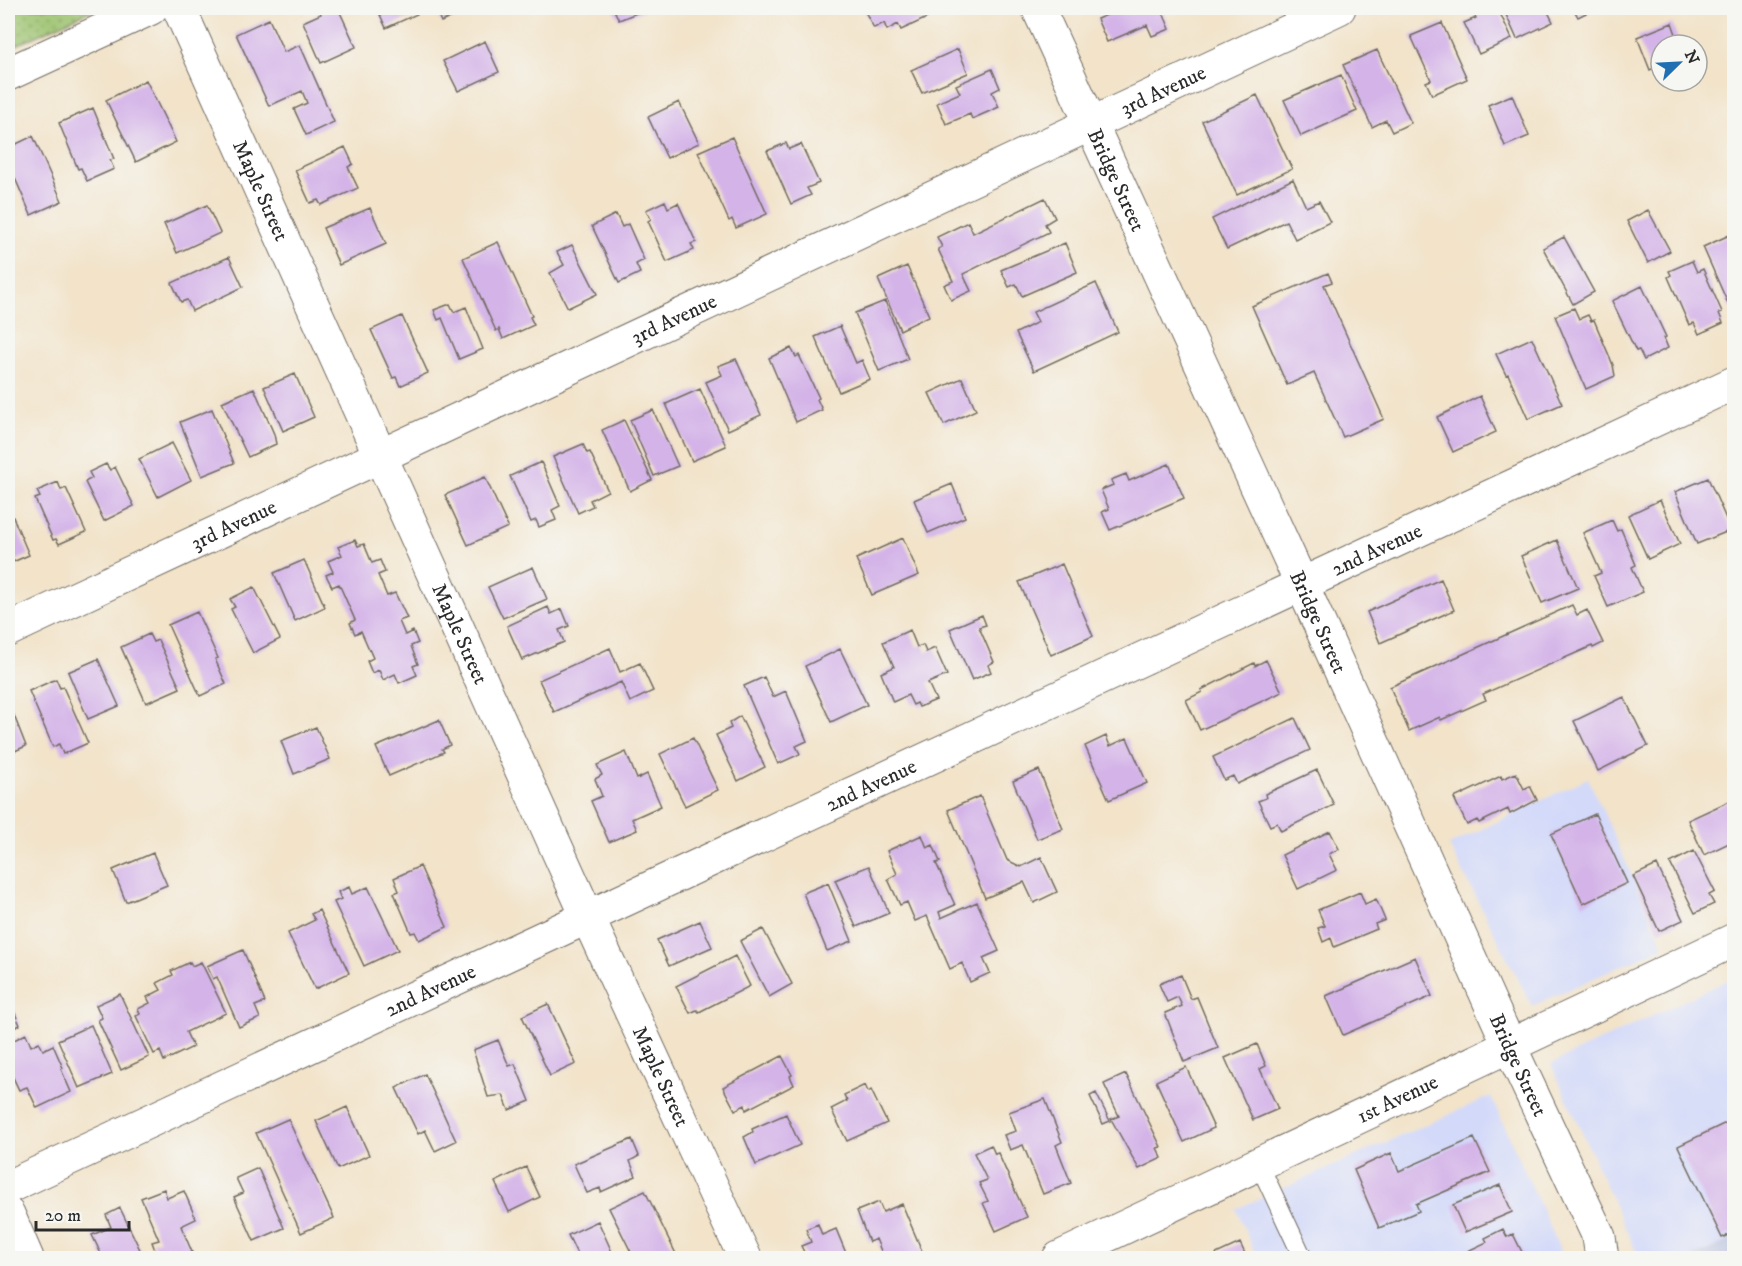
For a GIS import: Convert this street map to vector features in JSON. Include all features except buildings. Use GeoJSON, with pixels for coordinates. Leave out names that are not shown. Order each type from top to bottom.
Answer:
{"type":"FeatureCollection","features":[{"type":"Feature","properties":{"kind":"street"},"geometry":{"type":"LineString","coordinates":[[8,74],[151,8]]}},
{"type":"Feature","properties":{"kind":"street","name":"Maple Street"},"geometry":{"type":"LineString","coordinates":[[180,8],[588,918],[745,1258]]}},
{"type":"Feature","properties":{"kind":"street","name":"Bridge Street"},"geometry":{"type":"LineString","coordinates":[[1038,8],[1510,1047],[1606,1251]]}},
{"type":"Feature","properties":{"kind":"street","name":"3rd Avenue"},"geometry":{"type":"LineString","coordinates":[[8,630],[1339,8]]}},
{"type":"Feature","properties":{"kind":"street","name":"2nd Avenue"},"geometry":{"type":"LineString","coordinates":[[8,1187],[1734,383]]}},
{"type":"Feature","properties":{"kind":"street","name":"1st Avenue"},"geometry":{"type":"LineString","coordinates":[[1059,1258],[1734,940]]}},
{"type":"Feature","properties":{"kind":"street"},"geometry":{"type":"LineString","coordinates":[[8,1214],[27,1258]]}},
{"type":"Feature","properties":{"kind":"lane"},"geometry":{"type":"LineString","coordinates":[[1259,1164],[1303,1258]]}},
{"type":"Feature","properties":{"kind":"shaded area"},"geometry":{"type":"Polygon","coordinates":[[[1588,778],[1664,947],[1532,1006],[1449,845],[1588,778]]]}},
{"type":"Feature","properties":{"kind":"shaded area"},"geometry":{"type":"Polygon","coordinates":[[[1732,978],[1734,983],[1734,1238],[1691,1258],[1639,1258],[1551,1064],[1732,978]]]}},
{"type":"Feature","properties":{"kind":"shaded area"},"geometry":{"type":"Polygon","coordinates":[[[1491,1096],[1564,1258],[1257,1258],[1236,1209],[1491,1096]]]}},
{"type":"Feature","properties":{"kind":"shaded area"},"geometry":{"type":"Polygon","coordinates":[[[1734,1238],[1734,1258],[1691,1258],[1734,1238]]]}},
{"type":"Feature","properties":{"kind":"green space"},"geometry":{"type":"Polygon","coordinates":[[[8,8],[96,8],[8,49],[8,8]]]}}]}
